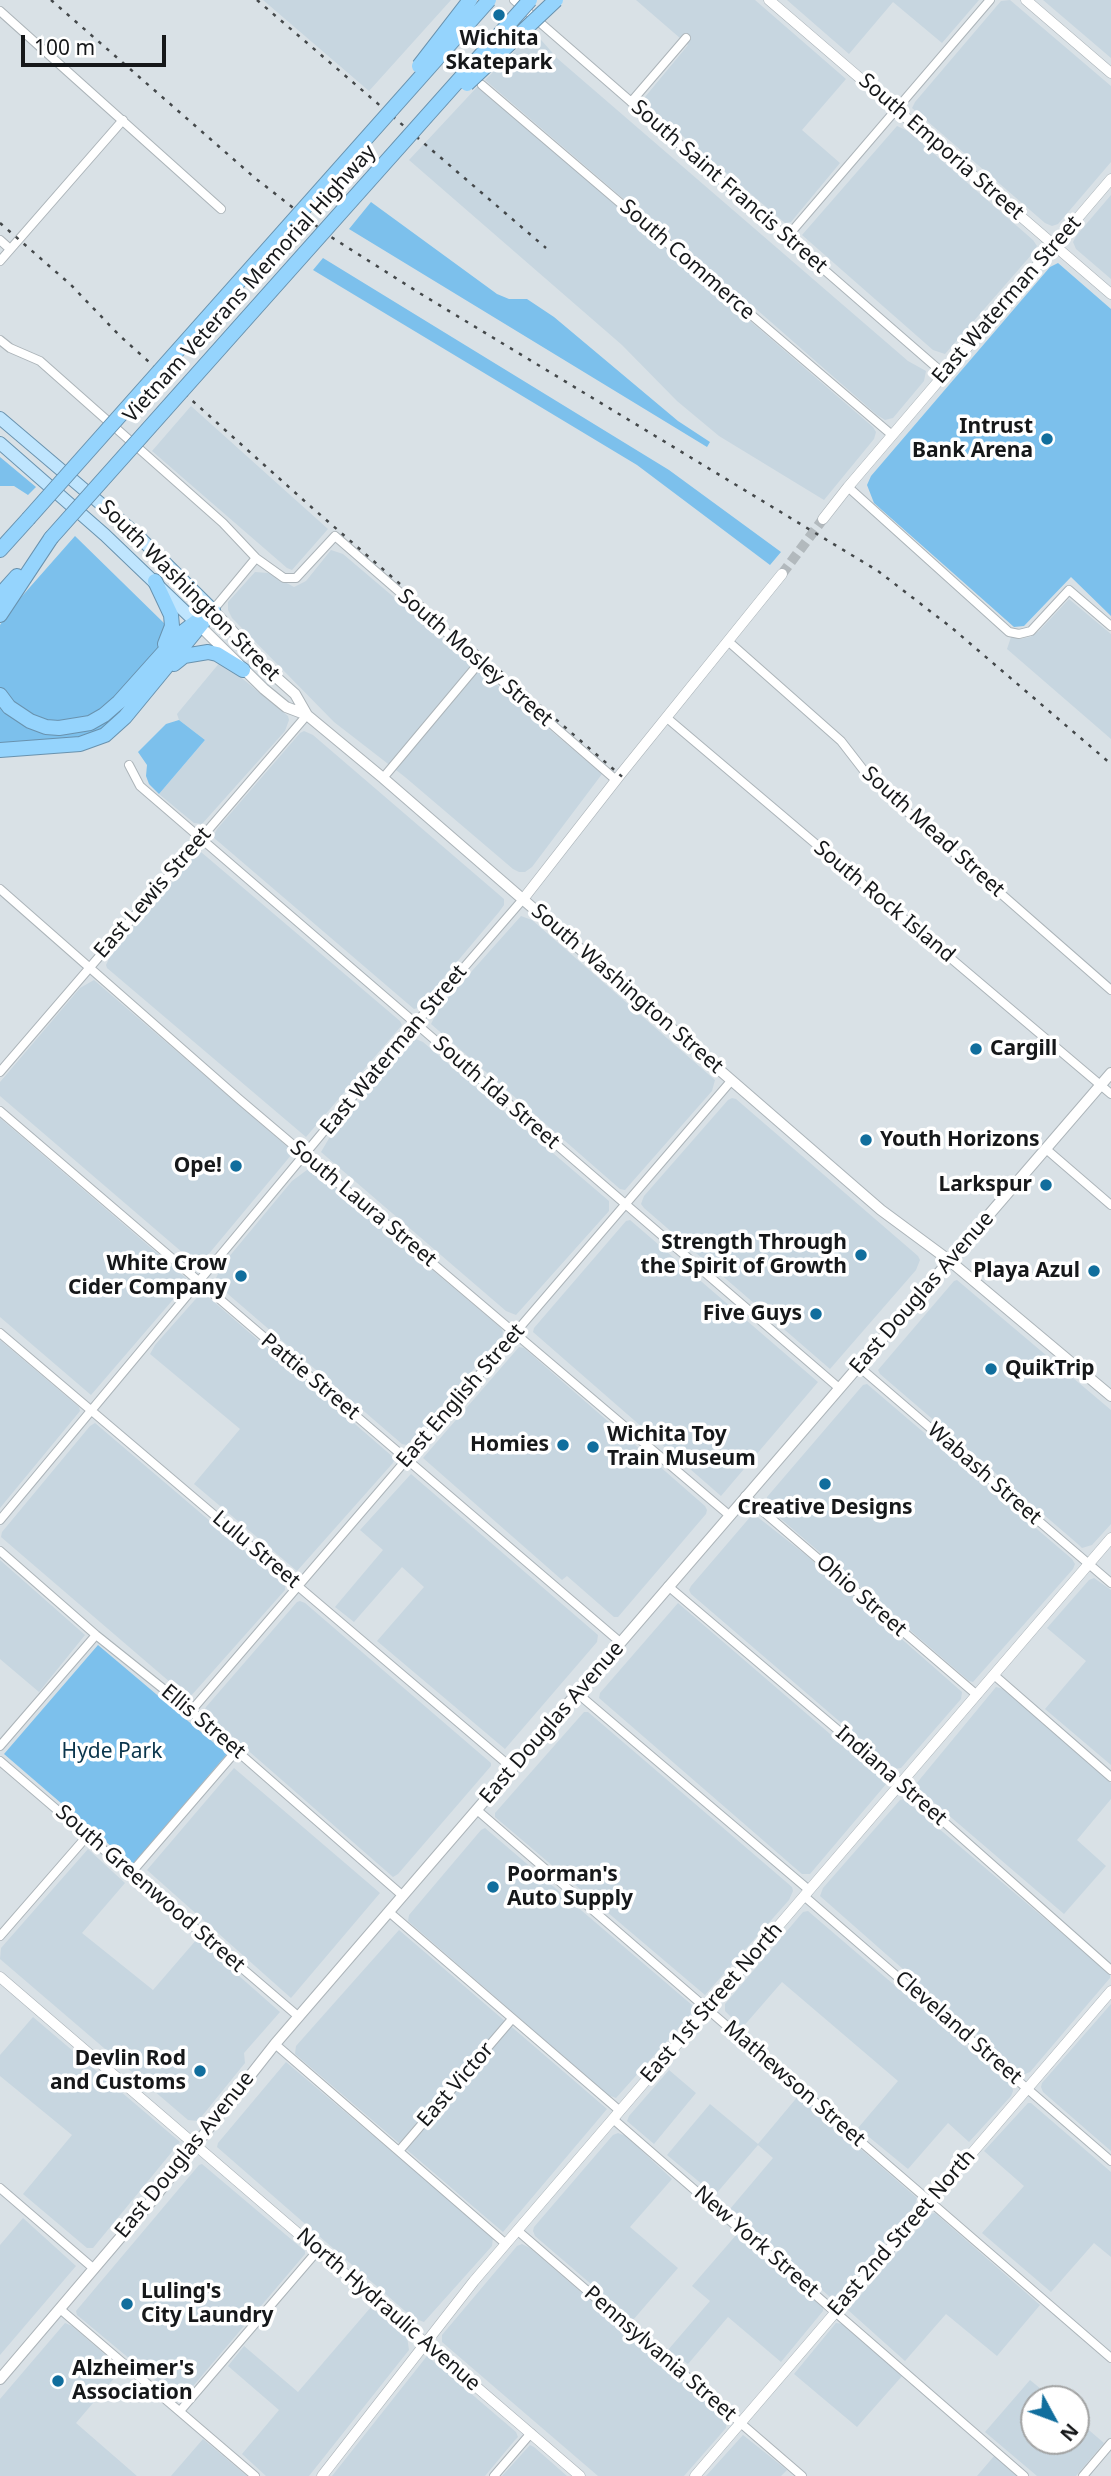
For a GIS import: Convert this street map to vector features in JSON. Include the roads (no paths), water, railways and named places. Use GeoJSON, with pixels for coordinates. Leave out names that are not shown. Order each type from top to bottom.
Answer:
{"type":"FeatureCollection","features":[{"type":"Feature","properties":{"kind":"highway"},"geometry":{"type":"LineString","coordinates":[[371,132],[470,0]]}},
{"type":"Feature","properties":{"kind":"highway","name":"Vietnam Veterans Memorial Highway"},"geometry":{"type":"LineString","coordinates":[[0,550],[489,0]]}},
{"type":"Feature","properties":{"kind":"highway","name":"Vietnam Veterans Memorial Highway"},"geometry":{"type":"LineString","coordinates":[[0,595],[530,0]]}},
{"type":"Feature","properties":{"kind":"highway"},"geometry":{"type":"LineString","coordinates":[[393,156],[556,0]]}},
{"type":"Feature","properties":{"kind":"highway"},"geometry":{"type":"LineString","coordinates":[[0,542],[28,519]]}},
{"type":"Feature","properties":{"kind":"highway"},"geometry":{"type":"LineString","coordinates":[[0,615],[51,538]]}},
{"type":"Feature","properties":{"kind":"highway"},"geometry":{"type":"LineString","coordinates":[[155,581],[171,615],[172,625],[170,635],[157,659]]}},
{"type":"Feature","properties":{"kind":"highway"},"geometry":{"type":"LineString","coordinates":[[0,750],[80,744],[104,735],[125,717],[212,610]]}},
{"type":"Feature","properties":{"kind":"highway"},"geometry":{"type":"LineString","coordinates":[[0,695],[9,707],[30,721],[59,728],[90,723],[119,702],[178,635],[198,624]]}},
{"type":"Feature","properties":{"kind":"highway"},"geometry":{"type":"LineString","coordinates":[[146,692],[176,661],[198,652],[217,654],[243,670]]}},
{"type":"Feature","properties":{"kind":"main road","name":"South Washington Street"},"geometry":{"type":"LineString","coordinates":[[0,418],[134,531],[268,670],[295,694],[307,715]]}},
{"type":"Feature","properties":{"kind":"main road","name":"South Washington Street"},"geometry":{"type":"LineString","coordinates":[[0,443],[155,581],[243,670],[286,707],[307,715],[383,778],[881,1210],[950,1261],[1111,1396]]}},
{"type":"Feature","properties":{"kind":"main road","name":"East Douglas Avenue"},"geometry":{"type":"LineString","coordinates":[[0,2379],[196,2144],[275,2044],[1111,1073]]}},
{"type":"Feature","properties":{"kind":"street","name":"South Saint Francis Street"},"geometry":{"type":"LineString","coordinates":[[514,0],[944,374]]}},
{"type":"Feature","properties":{"kind":"street","name":"South Emporia Street"},"geometry":{"type":"LineString","coordinates":[[769,0],[1111,294]]}},
{"type":"Feature","properties":{"kind":"street"},"geometry":{"type":"LineString","coordinates":[[787,237],[990,0]]}},
{"type":"Feature","properties":{"kind":"street"},"geometry":{"type":"LineString","coordinates":[[1026,0],[1111,73]]}},
{"type":"Feature","properties":{"kind":"street"},"geometry":{"type":"LineString","coordinates":[[0,11],[221,209]]}},
{"type":"Feature","properties":{"kind":"street"},"geometry":{"type":"LineString","coordinates":[[631,102],[686,38]]}},
{"type":"Feature","properties":{"kind":"street","name":"South Commerce"},"geometry":{"type":"LineString","coordinates":[[482,85],[892,435]]}},
{"type":"Feature","properties":{"kind":"street"},"geometry":{"type":"LineString","coordinates":[[0,261],[123,120]]}},
{"type":"Feature","properties":{"kind":"street","name":"East Waterman Street"},"geometry":{"type":"LineString","coordinates":[[823,519],[1111,179]]}},
{"type":"Feature","properties":{"kind":"street"},"geometry":{"type":"LineString","coordinates":[[0,240],[10,249]]}},
{"type":"Feature","properties":{"kind":"street"},"geometry":{"type":"LineString","coordinates":[[0,340],[10,348],[40,361],[223,523],[256,558],[212,610]]}},
{"type":"Feature","properties":{"kind":"street"},"geometry":{"type":"LineString","coordinates":[[848,487],[1009,632],[1020,634],[1031,631],[1069,590],[1111,626]]}},
{"type":"Feature","properties":{"kind":"street","name":"South Mosley Street"},"geometry":{"type":"LineString","coordinates":[[256,558],[284,578],[296,578],[335,536],[616,780]]}},
{"type":"Feature","properties":{"kind":"street","name":"East Waterman Street"},"geometry":{"type":"LineString","coordinates":[[0,1520],[305,1154],[524,898],[782,574]]}},
{"type":"Feature","properties":{"kind":"street","name":"South Mead Street"},"geometry":{"type":"LineString","coordinates":[[729,642],[841,741],[864,772],[887,794],[1111,989]]}},
{"type":"Feature","properties":{"kind":"street"},"geometry":{"type":"LineString","coordinates":[[383,778],[480,662]]}},
{"type":"Feature","properties":{"kind":"street","name":"East Lewis Street"},"geometry":{"type":"LineString","coordinates":[[0,1072],[307,715]]}},
{"type":"Feature","properties":{"kind":"street","name":"South Rock Island"},"geometry":{"type":"LineString","coordinates":[[667,718],[1111,1094]]}},
{"type":"Feature","properties":{"kind":"street","name":"South Ida Street"},"geometry":{"type":"LineString","coordinates":[[129,765],[140,786],[839,1388]]}},
{"type":"Feature","properties":{"kind":"street","name":"South Laura Street"},"geometry":{"type":"LineString","coordinates":[[0,889],[305,1154],[729,1515]]}},
{"type":"Feature","properties":{"kind":"street","name":"East English Street"},"geometry":{"type":"LineString","coordinates":[[191,1711],[731,1082]]}},
{"type":"Feature","properties":{"kind":"street","name":"Pattie Street"},"geometry":{"type":"LineString","coordinates":[[0,1111],[620,1642]]}},
{"type":"Feature","properties":{"kind":"street"},"geometry":{"type":"LineString","coordinates":[[1046,1149],[1111,1205]]}},
{"type":"Feature","properties":{"kind":"street","name":"Lulu Street"},"geometry":{"type":"LineString","coordinates":[[0,1333],[512,1768]]}},
{"type":"Feature","properties":{"kind":"street","name":"Wabash Street"},"geometry":{"type":"LineString","coordinates":[[858,1366],[1111,1583]]}},
{"type":"Feature","properties":{"kind":"street","name":"Ohio Street"},"geometry":{"type":"LineString","coordinates":[[745,1496],[977,1695]]}},
{"type":"Feature","properties":{"kind":"street","name":"East 1st Street North"},"geometry":{"type":"LineString","coordinates":[[322,2476],[506,2244],[1111,1538]]}},
{"type":"Feature","properties":{"kind":"street","name":"Ellis Street"},"geometry":{"type":"LineString","coordinates":[[0,1551],[96,1635],[237,1750],[403,1896]]}},
{"type":"Feature","properties":{"kind":"street","name":"Indiana Street"},"geometry":{"type":"LineString","coordinates":[[668,1586],[900,1784],[1111,1970]]}},
{"type":"Feature","properties":{"kind":"street"},"geometry":{"type":"LineString","coordinates":[[0,1746],[96,1635]]}},
{"type":"Feature","properties":{"kind":"street"},"geometry":{"type":"LineString","coordinates":[[994,1675],[1111,1777]]}},
{"type":"Feature","properties":{"kind":"street","name":"Cleveland Street"},"geometry":{"type":"LineString","coordinates":[[577,1693],[1111,2161]]}},
{"type":"Feature","properties":{"kind":"street"},"geometry":{"type":"LineString","coordinates":[[131,1873],[237,1750]]}},
{"type":"Feature","properties":{"kind":"street","name":"South Greenwood Street"},"geometry":{"type":"LineString","coordinates":[[0,1761],[299,2017]]}},
{"type":"Feature","properties":{"kind":"street","name":"Mathewson Street"},"geometry":{"type":"LineString","coordinates":[[477,1810],[1111,2358]]}},
{"type":"Feature","properties":{"kind":"street"},"geometry":{"type":"LineString","coordinates":[[0,1936],[88,1835]]}},
{"type":"Feature","properties":{"kind":"street","name":"New York Street"},"geometry":{"type":"LineString","coordinates":[[389,1912],[1024,2476]]}},
{"type":"Feature","properties":{"kind":"street","name":"North Hydraulic Avenue"},"geometry":{"type":"LineString","coordinates":[[0,1977],[580,2476]]}},
{"type":"Feature","properties":{"kind":"street","name":"East 2nd Street North"},"geometry":{"type":"LineString","coordinates":[[695,2476],[1111,1991]]}},
{"type":"Feature","properties":{"kind":"street","name":"East Victor"},"geometry":{"type":"LineString","coordinates":[[399,2151],[512,2019]]}},
{"type":"Feature","properties":{"kind":"street"},"geometry":{"type":"LineString","coordinates":[[275,2044],[506,2244]]}},
{"type":"Feature","properties":{"kind":"street"},"geometry":{"type":"LineString","coordinates":[[0,2188],[93,2269]]}},
{"type":"Feature","properties":{"kind":"street","name":"Pennsylvania Street"},"geometry":{"type":"LineString","coordinates":[[518,2231],[803,2476]]}},
{"type":"Feature","properties":{"kind":"street"},"geometry":{"type":"LineString","coordinates":[[180,2411],[318,2249]]}},
{"type":"Feature","properties":{"kind":"street"},"geometry":{"type":"LineString","coordinates":[[60,2309],[255,2476]]}},
{"type":"Feature","properties":{"kind":"street"},"geometry":{"type":"LineString","coordinates":[[494,2476],[531,2434]]}},
{"type":"Feature","properties":{"kind":"street"},"geometry":{"type":"LineString","coordinates":[[1083,2476],[1111,2442]]}},
{"type":"Feature","properties":{"kind":"tunnel"},"geometry":{"type":"LineString","coordinates":[[782,574],[823,519]]}},
{"type":"Feature","properties":{"kind":"railway"},"geometry":{"type":"LineString","coordinates":[[51,0],[255,178],[328,235],[878,571],[952,628],[1111,764]]}},
{"type":"Feature","properties":{"kind":"railway"},"geometry":{"type":"LineString","coordinates":[[257,0],[546,248]]}},
{"type":"Feature","properties":{"kind":"railway"},"geometry":{"type":"LineString","coordinates":[[0,223],[71,285],[120,336],[309,505],[627,781]]}},
{"type":"Feature","properties":{"kind":"place","name":"Wichita Skatepark"},"geometry":{"type":"Point","coordinates":[499,15]}},
{"type":"Feature","properties":{"kind":"place","name":"Intrust Bank Arena"},"geometry":{"type":"Point","coordinates":[1047,439]}},
{"type":"Feature","properties":{"kind":"place","name":"Cargill"},"geometry":{"type":"Point","coordinates":[976,1049]}},
{"type":"Feature","properties":{"kind":"place","name":"Youth Horizons"},"geometry":{"type":"Point","coordinates":[866,1140]}},
{"type":"Feature","properties":{"kind":"place","name":"Ope!"},"geometry":{"type":"Point","coordinates":[236,1166]}},
{"type":"Feature","properties":{"kind":"place","name":"Larkspur"},"geometry":{"type":"Point","coordinates":[1046,1185]}},
{"type":"Feature","properties":{"kind":"place","name":"Strength Through the Spirit of Growth"},"geometry":{"type":"Point","coordinates":[861,1255]}},
{"type":"Feature","properties":{"kind":"place","name":"Playa Azul"},"geometry":{"type":"Point","coordinates":[1094,1271]}},
{"type":"Feature","properties":{"kind":"place","name":"White Crow Cider Company"},"geometry":{"type":"Point","coordinates":[241,1276]}},
{"type":"Feature","properties":{"kind":"place","name":"Five Guys"},"geometry":{"type":"Point","coordinates":[816,1314]}},
{"type":"Feature","properties":{"kind":"place","name":"QuikTrip"},"geometry":{"type":"Point","coordinates":[991,1369]}},
{"type":"Feature","properties":{"kind":"place","name":"Homies"},"geometry":{"type":"Point","coordinates":[563,1445]}},
{"type":"Feature","properties":{"kind":"place","name":"Wichita Toy Train Museum"},"geometry":{"type":"Point","coordinates":[593,1447]}},
{"type":"Feature","properties":{"kind":"place","name":"Creative Designs"},"geometry":{"type":"Point","coordinates":[825,1484]}},
{"type":"Feature","properties":{"kind":"place","name":"Poorman's Auto Supply"},"geometry":{"type":"Point","coordinates":[493,1887]}},
{"type":"Feature","properties":{"kind":"place","name":"Devlin Rod and Customs"},"geometry":{"type":"Point","coordinates":[200,2071]}},
{"type":"Feature","properties":{"kind":"place","name":"Luling's City Laundry"},"geometry":{"type":"Point","coordinates":[127,2304]}},
{"type":"Feature","properties":{"kind":"place","name":"Alzheimer's Association"},"geometry":{"type":"Point","coordinates":[58,2381]}},
{"type":"Feature","properties":{"kind":"park label","name":"Hyde Park"},"geometry":{"type":"Point","coordinates":[112,1752]}}]}
